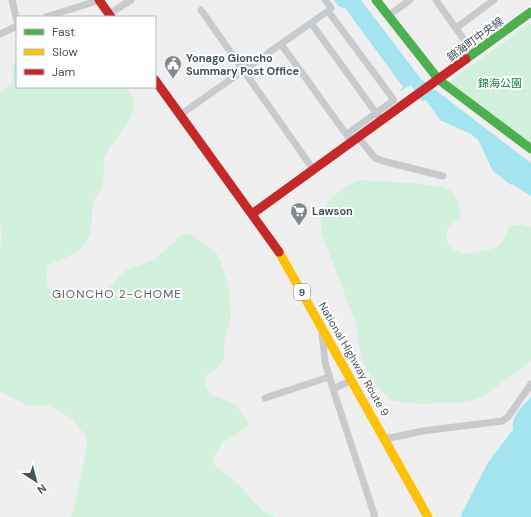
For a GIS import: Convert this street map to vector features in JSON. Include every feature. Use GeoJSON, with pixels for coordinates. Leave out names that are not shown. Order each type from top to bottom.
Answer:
{"type":"FeatureCollection","features":[{"type":"Feature","properties":{"kind":"main road"},"geometry":{"type":"LineString","coordinates":[[100,0],[110,16]]}},
{"type":"Feature","properties":{"kind":"main road"},"geometry":{"type":"LineString","coordinates":[[376,0],[435,82],[531,149]]}},
{"type":"Feature","properties":{"kind":"main road","name":"錦海町中央線"},"geometry":{"type":"LineString","coordinates":[[252,214],[313,169],[378,117],[417,96],[531,12]]}},
{"type":"Feature","properties":{"kind":"main road","name":"National Highway Route 9"},"geometry":{"type":"LineString","coordinates":[[156,81],[281,255],[428,517]]}},
{"type":"Feature","properties":{"kind":"street"},"geometry":{"type":"LineString","coordinates":[[12,0],[16,16]]}},
{"type":"Feature","properties":{"kind":"street"},"geometry":{"type":"LineString","coordinates":[[49,16],[100,0]]}},
{"type":"Feature","properties":{"kind":"street"},"geometry":{"type":"LineString","coordinates":[[110,16],[131,0]]}},
{"type":"Feature","properties":{"kind":"street"},"geometry":{"type":"LineString","coordinates":[[180,115],[328,11],[331,8],[325,0]]}},
{"type":"Feature","properties":{"kind":"street"},"geometry":{"type":"LineString","coordinates":[[388,16],[410,0]]}},
{"type":"Feature","properties":{"kind":"street"},"geometry":{"type":"LineString","coordinates":[[436,0],[474,54]]}},
{"type":"Feature","properties":{"kind":"street"},"geometry":{"type":"LineString","coordinates":[[456,28],[494,0]]}},
{"type":"Feature","properties":{"kind":"street"},"geometry":{"type":"LineString","coordinates":[[201,10],[313,169]]}},
{"type":"Feature","properties":{"kind":"street"},"geometry":{"type":"LineString","coordinates":[[311,23],[378,117],[394,100],[328,11]]}},
{"type":"Feature","properties":{"kind":"street"},"geometry":{"type":"LineString","coordinates":[[0,34],[16,26]]}},
{"type":"Feature","properties":{"kind":"street"},"geometry":{"type":"LineString","coordinates":[[281,44],[352,138],[375,158],[443,176]]}},
{"type":"Feature","properties":{"kind":"street"},"geometry":{"type":"LineString","coordinates":[[323,329],[322,343],[329,377],[375,517]]}},
{"type":"Feature","properties":{"kind":"street"},"geometry":{"type":"LineString","coordinates":[[265,398],[329,377]]}},
{"type":"Feature","properties":{"kind":"street"},"geometry":{"type":"LineString","coordinates":[[333,389],[352,380]]}},
{"type":"Feature","properties":{"kind":"street"},"geometry":{"type":"LineString","coordinates":[[385,439],[423,431],[502,421],[508,417],[531,384]]}},
{"type":"Feature","properties":{"kind":"green space","name":"錦海公園"},"geometry":{"type":"Polygon","coordinates":[[[531,23],[531,145],[452,85],[451,80],[531,23]]]}},
{"type":"Feature","properties":{"kind":"green space"},"geometry":{"type":"Polygon","coordinates":[[[16,60],[16,88],[127,88],[132,97],[134,106],[128,124],[109,148],[105,156],[103,183],[93,204],[91,230],[87,241],[84,246],[75,253],[47,266],[47,284],[50,289],[58,293],[94,295],[113,285],[119,276],[128,269],[154,260],[183,234],[188,233],[211,248],[218,255],[228,285],[231,315],[224,344],[224,359],[217,368],[207,374],[205,383],[210,394],[231,402],[238,407],[247,419],[248,425],[245,429],[223,442],[212,460],[216,466],[240,486],[263,511],[276,517],[70,517],[74,509],[87,446],[85,435],[72,419],[59,411],[47,405],[28,406],[0,391],[0,250],[2,232],[0,222],[0,92],[12,83],[13,64],[16,60]]]}},
{"type":"Feature","properties":{"kind":"green space"},"geometry":{"type":"Polygon","coordinates":[[[360,180],[432,185],[442,187],[452,192],[458,202],[461,217],[448,228],[446,240],[460,253],[476,253],[494,248],[502,242],[511,226],[522,224],[531,227],[531,361],[485,395],[468,402],[420,404],[392,401],[375,384],[361,358],[355,321],[321,232],[323,213],[330,199],[336,193],[360,180]]]}},
{"type":"Feature","properties":{"kind":"water"},"geometry":{"type":"Polygon","coordinates":[[[334,0],[361,0],[421,79],[531,163],[531,196],[512,184],[511,185],[493,171],[478,140],[471,134],[440,120],[426,100],[422,101],[411,85],[400,91],[403,87],[345,8],[339,7],[334,0]]]}},
{"type":"Feature","properties":{"kind":"water"},"geometry":{"type":"Polygon","coordinates":[[[531,397],[531,517],[460,517],[487,464],[513,429],[513,420],[515,416],[531,397]]]}},
{"type":"Feature","properties":{"kind":"pier"},"geometry":{"type":"Polygon","coordinates":[[[511,428],[513,429],[486,464],[460,517],[458,517],[485,463],[511,428]]]}},
{"type":"Feature","properties":{"kind":"traffic: fast"},"geometry":{"type":"LineString","coordinates":[[376,0],[439,80],[531,149]]}},
{"type":"Feature","properties":{"kind":"traffic: fast"},"geometry":{"type":"LineString","coordinates":[[466,59],[531,12]]}},
{"type":"Feature","properties":{"kind":"traffic: slow"},"geometry":{"type":"LineString","coordinates":[[279,252],[428,517]]}},
{"type":"Feature","properties":{"kind":"traffic: jam"},"geometry":{"type":"LineString","coordinates":[[99,0],[110,16]]}},
{"type":"Feature","properties":{"kind":"traffic: jam"},"geometry":{"type":"LineString","coordinates":[[252,214],[466,59]]}},
{"type":"Feature","properties":{"kind":"traffic: jam"},"geometry":{"type":"LineString","coordinates":[[156,81],[279,252]]}},
{"type":"Feature","properties":{"kind":"place","name":"Yonago Gioncho Summary Post Office"},"geometry":{"type":"Point","coordinates":[173,79]}},
{"type":"Feature","properties":{"kind":"place","name":"Lawson"},"geometry":{"type":"Point","coordinates":[299,226]}},
{"type":"Feature","properties":{"kind":"district","name":"GIONCHO 2-CHOME"},"geometry":{"type":"Point","coordinates":[117,294]}}]}
